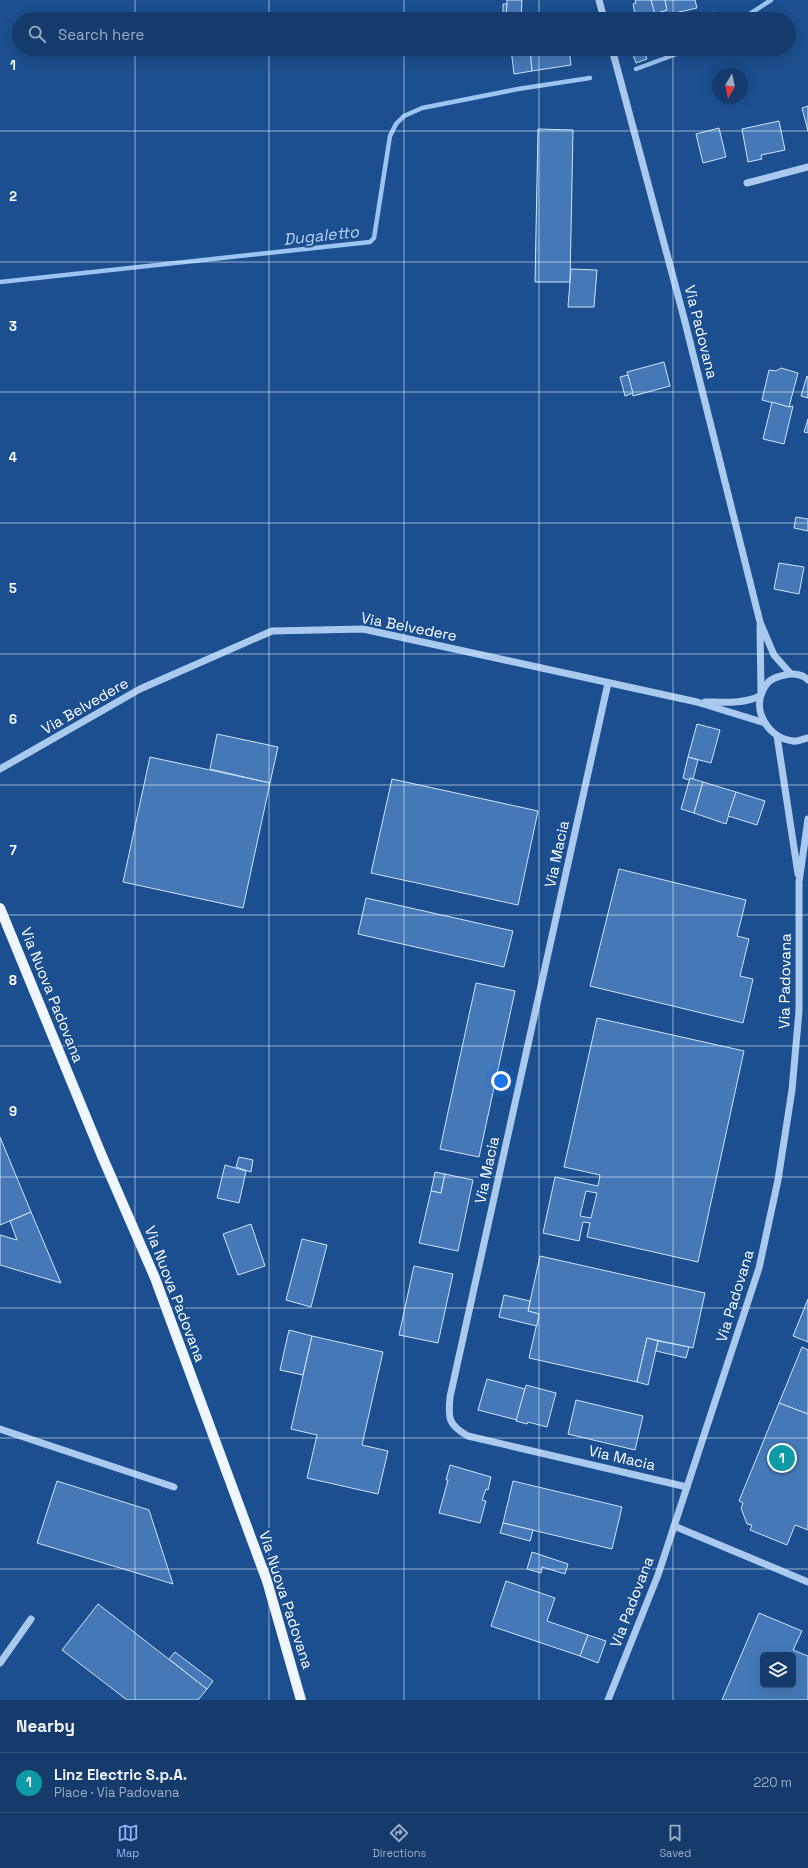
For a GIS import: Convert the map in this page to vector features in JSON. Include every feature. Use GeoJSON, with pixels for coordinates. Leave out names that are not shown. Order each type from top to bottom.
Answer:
{"type":"FeatureCollection","features":[{"type":"Feature","properties":{"kind":"main road","name":"Via Nuova Padovana"},"geometry":{"type":"LineString","coordinates":[[0,908],[102,1156],[155,1278],[267,1581],[301,1700]]}},
{"type":"Feature","properties":{"kind":"street"},"geometry":{"type":"LineString","coordinates":[[599,0],[602,12]]}},
{"type":"Feature","properties":{"kind":"street","name":"Via Padovana"},"geometry":{"type":"LineString","coordinates":[[614,56],[684,318],[760,622],[774,655],[790,673]]}},
{"type":"Feature","properties":{"kind":"street"},"geometry":{"type":"LineString","coordinates":[[747,183],[808,167]]}},
{"type":"Feature","properties":{"kind":"street","name":"Via Padovana"},"geometry":{"type":"LineString","coordinates":[[760,622],[760,709],[765,723],[777,736],[799,882]]}},
{"type":"Feature","properties":{"kind":"street","name":"Via Belvedere"},"geometry":{"type":"LineString","coordinates":[[0,769],[140,689],[272,631],[363,629],[697,702],[765,723]]}},
{"type":"Feature","properties":{"kind":"street"},"geometry":{"type":"LineString","coordinates":[[761,695],[766,685],[772,679],[790,673],[807,678]]}},
{"type":"Feature","properties":{"kind":"street","name":"Via Macia"},"geometry":{"type":"LineString","coordinates":[[608,683],[450,1397],[449,1411],[455,1428],[468,1436],[687,1487]]}},
{"type":"Feature","properties":{"kind":"street","name":"Via Belvedere"},"geometry":{"type":"LineString","coordinates":[[697,702],[732,702],[761,695]]}},
{"type":"Feature","properties":{"kind":"street"},"geometry":{"type":"LineString","coordinates":[[777,736],[794,741],[808,738]]}},
{"type":"Feature","properties":{"kind":"street","name":"Via Padovana"},"geometry":{"type":"LineString","coordinates":[[608,1700],[658,1575],[759,1268],[778,1180],[792,1090],[798,1011],[799,882],[808,819]]}},
{"type":"Feature","properties":{"kind":"street"},"geometry":{"type":"LineString","coordinates":[[0,1430],[174,1487]]}},
{"type":"Feature","properties":{"kind":"street"},"geometry":{"type":"LineString","coordinates":[[674,1526],[808,1582]]}},
{"type":"Feature","properties":{"kind":"street"},"geometry":{"type":"LineString","coordinates":[[0,1663],[31,1620]]}},
{"type":"Feature","properties":{"kind":"building"},"geometry":{"type":"Polygon","coordinates":[[[507,0],[522,0],[521,12],[506,12],[507,0]]]}},
{"type":"Feature","properties":{"kind":"building"},"geometry":{"type":"Polygon","coordinates":[[[635,0],[651,0],[655,12],[635,12],[633,4],[636,3],[635,0]]]}},
{"type":"Feature","properties":{"kind":"building"},"geometry":{"type":"Polygon","coordinates":[[[651,0],[665,0],[667,10],[654,12],[651,0]]]}},
{"type":"Feature","properties":{"kind":"building"},"geometry":{"type":"Polygon","coordinates":[[[665,0],[695,0],[697,8],[679,12],[661,12],[667,10],[665,0]]]}},
{"type":"Feature","properties":{"kind":"building"},"geometry":{"type":"Polygon","coordinates":[[[503,4],[507,4],[506,12],[503,12],[503,4]]]}},
{"type":"Feature","properties":{"kind":"building"},"geometry":{"type":"Polygon","coordinates":[[[512,56],[531,56],[532,71],[514,74],[512,56]]]}},
{"type":"Feature","properties":{"kind":"building"},"geometry":{"type":"Polygon","coordinates":[[[531,56],[570,56],[571,65],[532,71],[531,56]]]}},
{"type":"Feature","properties":{"kind":"building"},"geometry":{"type":"Polygon","coordinates":[[[634,56],[646,56],[647,59],[636,63],[634,56]]]}},
{"type":"Feature","properties":{"kind":"building"},"geometry":{"type":"Polygon","coordinates":[[[808,106],[808,131],[802,108],[808,106]]]}},
{"type":"Feature","properties":{"kind":"building"},"geometry":{"type":"Polygon","coordinates":[[[779,121],[785,150],[761,155],[762,159],[748,162],[742,129],[779,121]]]}},
{"type":"Feature","properties":{"kind":"building"},"geometry":{"type":"Polygon","coordinates":[[[719,128],[726,157],[703,163],[696,134],[719,128]]]}},
{"type":"Feature","properties":{"kind":"building"},"geometry":{"type":"Polygon","coordinates":[[[538,129],[573,130],[570,282],[535,282],[538,129]]]}},
{"type":"Feature","properties":{"kind":"building"},"geometry":{"type":"Polygon","coordinates":[[[571,269],[597,270],[594,307],[568,307],[571,269]]]}},
{"type":"Feature","properties":{"kind":"building"},"geometry":{"type":"Polygon","coordinates":[[[664,362],[670,386],[633,396],[627,372],[664,362]]]}},
{"type":"Feature","properties":{"kind":"building"},"geometry":{"type":"Polygon","coordinates":[[[781,368],[798,373],[789,407],[762,400],[769,370],[776,371],[781,368]]]}},
{"type":"Feature","properties":{"kind":"building"},"geometry":{"type":"Polygon","coordinates":[[[628,375],[633,393],[625,396],[620,377],[628,375]]]}},
{"type":"Feature","properties":{"kind":"building"},"geometry":{"type":"Polygon","coordinates":[[[807,376],[808,377],[808,398],[801,396],[807,376]]]}},
{"type":"Feature","properties":{"kind":"building"},"geometry":{"type":"Polygon","coordinates":[[[772,402],[789,407],[793,406],[784,444],[763,439],[772,402]]]}},
{"type":"Feature","properties":{"kind":"building"},"geometry":{"type":"Polygon","coordinates":[[[808,419],[808,433],[804,432],[808,419]]]}},
{"type":"Feature","properties":{"kind":"building"},"geometry":{"type":"Polygon","coordinates":[[[796,517],[808,519],[808,531],[794,528],[796,517]]]}},
{"type":"Feature","properties":{"kind":"building"},"geometry":{"type":"Polygon","coordinates":[[[779,563],[804,567],[799,594],[774,589],[779,563]]]}},
{"type":"Feature","properties":{"kind":"building"},"geometry":{"type":"Polygon","coordinates":[[[697,724],[720,730],[711,763],[688,757],[697,724]]]}},
{"type":"Feature","properties":{"kind":"building"},"geometry":{"type":"Polygon","coordinates":[[[217,734],[278,747],[270,783],[210,769],[217,734]]]}},
{"type":"Feature","properties":{"kind":"building"},"geometry":{"type":"Polygon","coordinates":[[[150,757],[270,783],[243,908],[123,882],[150,757]]]}},
{"type":"Feature","properties":{"kind":"building"},"geometry":{"type":"Polygon","coordinates":[[[688,757],[698,760],[693,779],[690,778],[689,780],[683,778],[688,757]]]}},
{"type":"Feature","properties":{"kind":"building"},"geometry":{"type":"Polygon","coordinates":[[[690,778],[703,782],[694,813],[681,809],[690,778]]]}},
{"type":"Feature","properties":{"kind":"building"},"geometry":{"type":"Polygon","coordinates":[[[392,779],[538,811],[518,905],[371,873],[392,779]]]}},
{"type":"Feature","properties":{"kind":"building"},"geometry":{"type":"Polygon","coordinates":[[[703,782],[736,792],[726,824],[694,813],[703,782]]]}},
{"type":"Feature","properties":{"kind":"building"},"geometry":{"type":"Polygon","coordinates":[[[736,792],[765,801],[757,825],[728,816],[736,792]]]}},
{"type":"Feature","properties":{"kind":"building"},"geometry":{"type":"Polygon","coordinates":[[[619,869],[746,900],[737,936],[749,939],[740,976],[753,979],[743,1023],[590,986],[619,869]]]}},
{"type":"Feature","properties":{"kind":"building"},"geometry":{"type":"Polygon","coordinates":[[[366,898],[513,931],[504,967],[358,934],[366,898]]]}},
{"type":"Feature","properties":{"kind":"building"},"geometry":{"type":"Polygon","coordinates":[[[476,983],[515,991],[479,1157],[440,1149],[476,983]]]}},
{"type":"Feature","properties":{"kind":"building"},"geometry":{"type":"Polygon","coordinates":[[[597,1018],[744,1051],[698,1262],[587,1237],[590,1223],[583,1222],[579,1241],[543,1233],[555,1177],[598,1186],[600,1175],[564,1167],[597,1018]],[[586,1191],[580,1216],[591,1218],[597,1193],[586,1191]]]}},
{"type":"Feature","properties":{"kind":"building"},"geometry":{"type":"Polygon","coordinates":[[[0,1137],[31,1212],[0,1225],[0,1137]]]}},
{"type":"Feature","properties":{"kind":"building"},"geometry":{"type":"Polygon","coordinates":[[[239,1157],[253,1160],[251,1172],[236,1167],[239,1157]]]}},
{"type":"Feature","properties":{"kind":"building"},"geometry":{"type":"Polygon","coordinates":[[[225,1165],[246,1171],[239,1203],[217,1198],[225,1165]]]}},
{"type":"Feature","properties":{"kind":"building"},"geometry":{"type":"Polygon","coordinates":[[[435,1172],[445,1174],[441,1193],[431,1191],[435,1172]]]}},
{"type":"Feature","properties":{"kind":"building"},"geometry":{"type":"Polygon","coordinates":[[[445,1174],[473,1180],[458,1251],[419,1243],[431,1191],[441,1193],[445,1174]]]}},
{"type":"Feature","properties":{"kind":"building"},"geometry":{"type":"Polygon","coordinates":[[[31,1212],[61,1283],[0,1265],[0,1235],[17,1240],[10,1221],[31,1212]]]}},
{"type":"Feature","properties":{"kind":"building"},"geometry":{"type":"Polygon","coordinates":[[[251,1224],[265,1266],[238,1275],[223,1234],[251,1224]]]}},
{"type":"Feature","properties":{"kind":"building"},"geometry":{"type":"Polygon","coordinates":[[[302,1239],[327,1245],[311,1307],[286,1300],[302,1239]]]}},
{"type":"Feature","properties":{"kind":"building"},"geometry":{"type":"Polygon","coordinates":[[[540,1256],[705,1293],[693,1348],[647,1338],[637,1382],[529,1358],[539,1314],[528,1311],[540,1256]]]}},
{"type":"Feature","properties":{"kind":"building"},"geometry":{"type":"Polygon","coordinates":[[[414,1266],[453,1274],[438,1343],[399,1335],[414,1266]]]}},
{"type":"Feature","properties":{"kind":"building"},"geometry":{"type":"Polygon","coordinates":[[[504,1295],[530,1301],[528,1311],[539,1314],[537,1326],[499,1317],[504,1295]]]}},
{"type":"Feature","properties":{"kind":"building"},"geometry":{"type":"Polygon","coordinates":[[[808,1299],[808,1342],[793,1336],[808,1299]]]}},
{"type":"Feature","properties":{"kind":"building"},"geometry":{"type":"Polygon","coordinates":[[[289,1330],[312,1336],[303,1375],[280,1370],[289,1330]]]}},
{"type":"Feature","properties":{"kind":"building"},"geometry":{"type":"Polygon","coordinates":[[[312,1336],[383,1352],[362,1445],[388,1451],[378,1494],[307,1478],[317,1435],[291,1429],[312,1336]]]}},
{"type":"Feature","properties":{"kind":"building"},"geometry":{"type":"Polygon","coordinates":[[[647,1338],[658,1341],[648,1385],[637,1382],[647,1338]]]}},
{"type":"Feature","properties":{"kind":"building"},"geometry":{"type":"Polygon","coordinates":[[[658,1341],[689,1347],[686,1358],[656,1351],[658,1341]]]}},
{"type":"Feature","properties":{"kind":"building"},"geometry":{"type":"Polygon","coordinates":[[[802,1347],[808,1350],[808,1414],[779,1403],[802,1347]]]}},
{"type":"Feature","properties":{"kind":"building"},"geometry":{"type":"Polygon","coordinates":[[[487,1379],[525,1389],[517,1420],[478,1410],[487,1379]]]}},
{"type":"Feature","properties":{"kind":"building"},"geometry":{"type":"Polygon","coordinates":[[[526,1385],[556,1393],[547,1427],[528,1422],[527,1424],[516,1421],[526,1385]]]}},
{"type":"Feature","properties":{"kind":"building"},"geometry":{"type":"Polygon","coordinates":[[[576,1400],[643,1416],[635,1450],[568,1434],[576,1400]]]}},
{"type":"Feature","properties":{"kind":"building"},"geometry":{"type":"Polygon","coordinates":[[[779,1403],[808,1414],[808,1530],[795,1525],[787,1545],[750,1530],[752,1525],[747,1524],[741,1508],[743,1503],[739,1501],[779,1403]]]}},
{"type":"Feature","properties":{"kind":"building"},"geometry":{"type":"Polygon","coordinates":[[[450,1465],[491,1477],[488,1490],[486,1489],[482,1500],[486,1501],[480,1523],[439,1513],[448,1480],[446,1480],[450,1465]]]}},
{"type":"Feature","properties":{"kind":"building"},"geometry":{"type":"Polygon","coordinates":[[[57,1481],[149,1510],[173,1584],[37,1543],[57,1481]]]}},
{"type":"Feature","properties":{"kind":"building"},"geometry":{"type":"Polygon","coordinates":[[[513,1481],[622,1507],[612,1549],[503,1523],[513,1481]]]}},
{"type":"Feature","properties":{"kind":"building"},"geometry":{"type":"Polygon","coordinates":[[[503,1523],[533,1530],[530,1541],[500,1533],[503,1523]]]}},
{"type":"Feature","properties":{"kind":"building"},"geometry":{"type":"Polygon","coordinates":[[[532,1552],[568,1564],[565,1574],[542,1567],[541,1573],[527,1569],[532,1552]]]}},
{"type":"Feature","properties":{"kind":"building"},"geometry":{"type":"Polygon","coordinates":[[[506,1581],[555,1598],[547,1621],[588,1635],[580,1656],[491,1626],[506,1581]]]}},
{"type":"Feature","properties":{"kind":"building"},"geometry":{"type":"Polygon","coordinates":[[[98,1604],[207,1689],[198,1700],[127,1700],[62,1650],[98,1604]]]}},
{"type":"Feature","properties":{"kind":"building"},"geometry":{"type":"Polygon","coordinates":[[[759,1613],[802,1631],[793,1650],[808,1656],[808,1700],[722,1700],[759,1613]]]}},
{"type":"Feature","properties":{"kind":"building"},"geometry":{"type":"Polygon","coordinates":[[[588,1635],[606,1641],[598,1663],[580,1656],[588,1635]]]}},
{"type":"Feature","properties":{"kind":"building"},"geometry":{"type":"Polygon","coordinates":[[[175,1652],[213,1681],[207,1689],[169,1659],[175,1652]]]}},
{"type":"Feature","properties":{"kind":"waterway","name":"Dugaletto"},"geometry":{"type":"LineString","coordinates":[[753,12],[771,0]]}},
{"type":"Feature","properties":{"kind":"waterway","name":"Dugaletto"},"geometry":{"type":"LineString","coordinates":[[636,69],[671,56]]}},
{"type":"Feature","properties":{"kind":"waterway","name":"Dugaletto"},"geometry":{"type":"LineString","coordinates":[[0,282],[370,242],[374,238],[390,136],[396,124],[404,116],[422,108],[518,89],[590,78]]}},
{"type":"Feature","properties":{"kind":"place","name":"Linz Electric S.p.A."},"geometry":{"type":"Point","coordinates":[782,1458]}}]}
